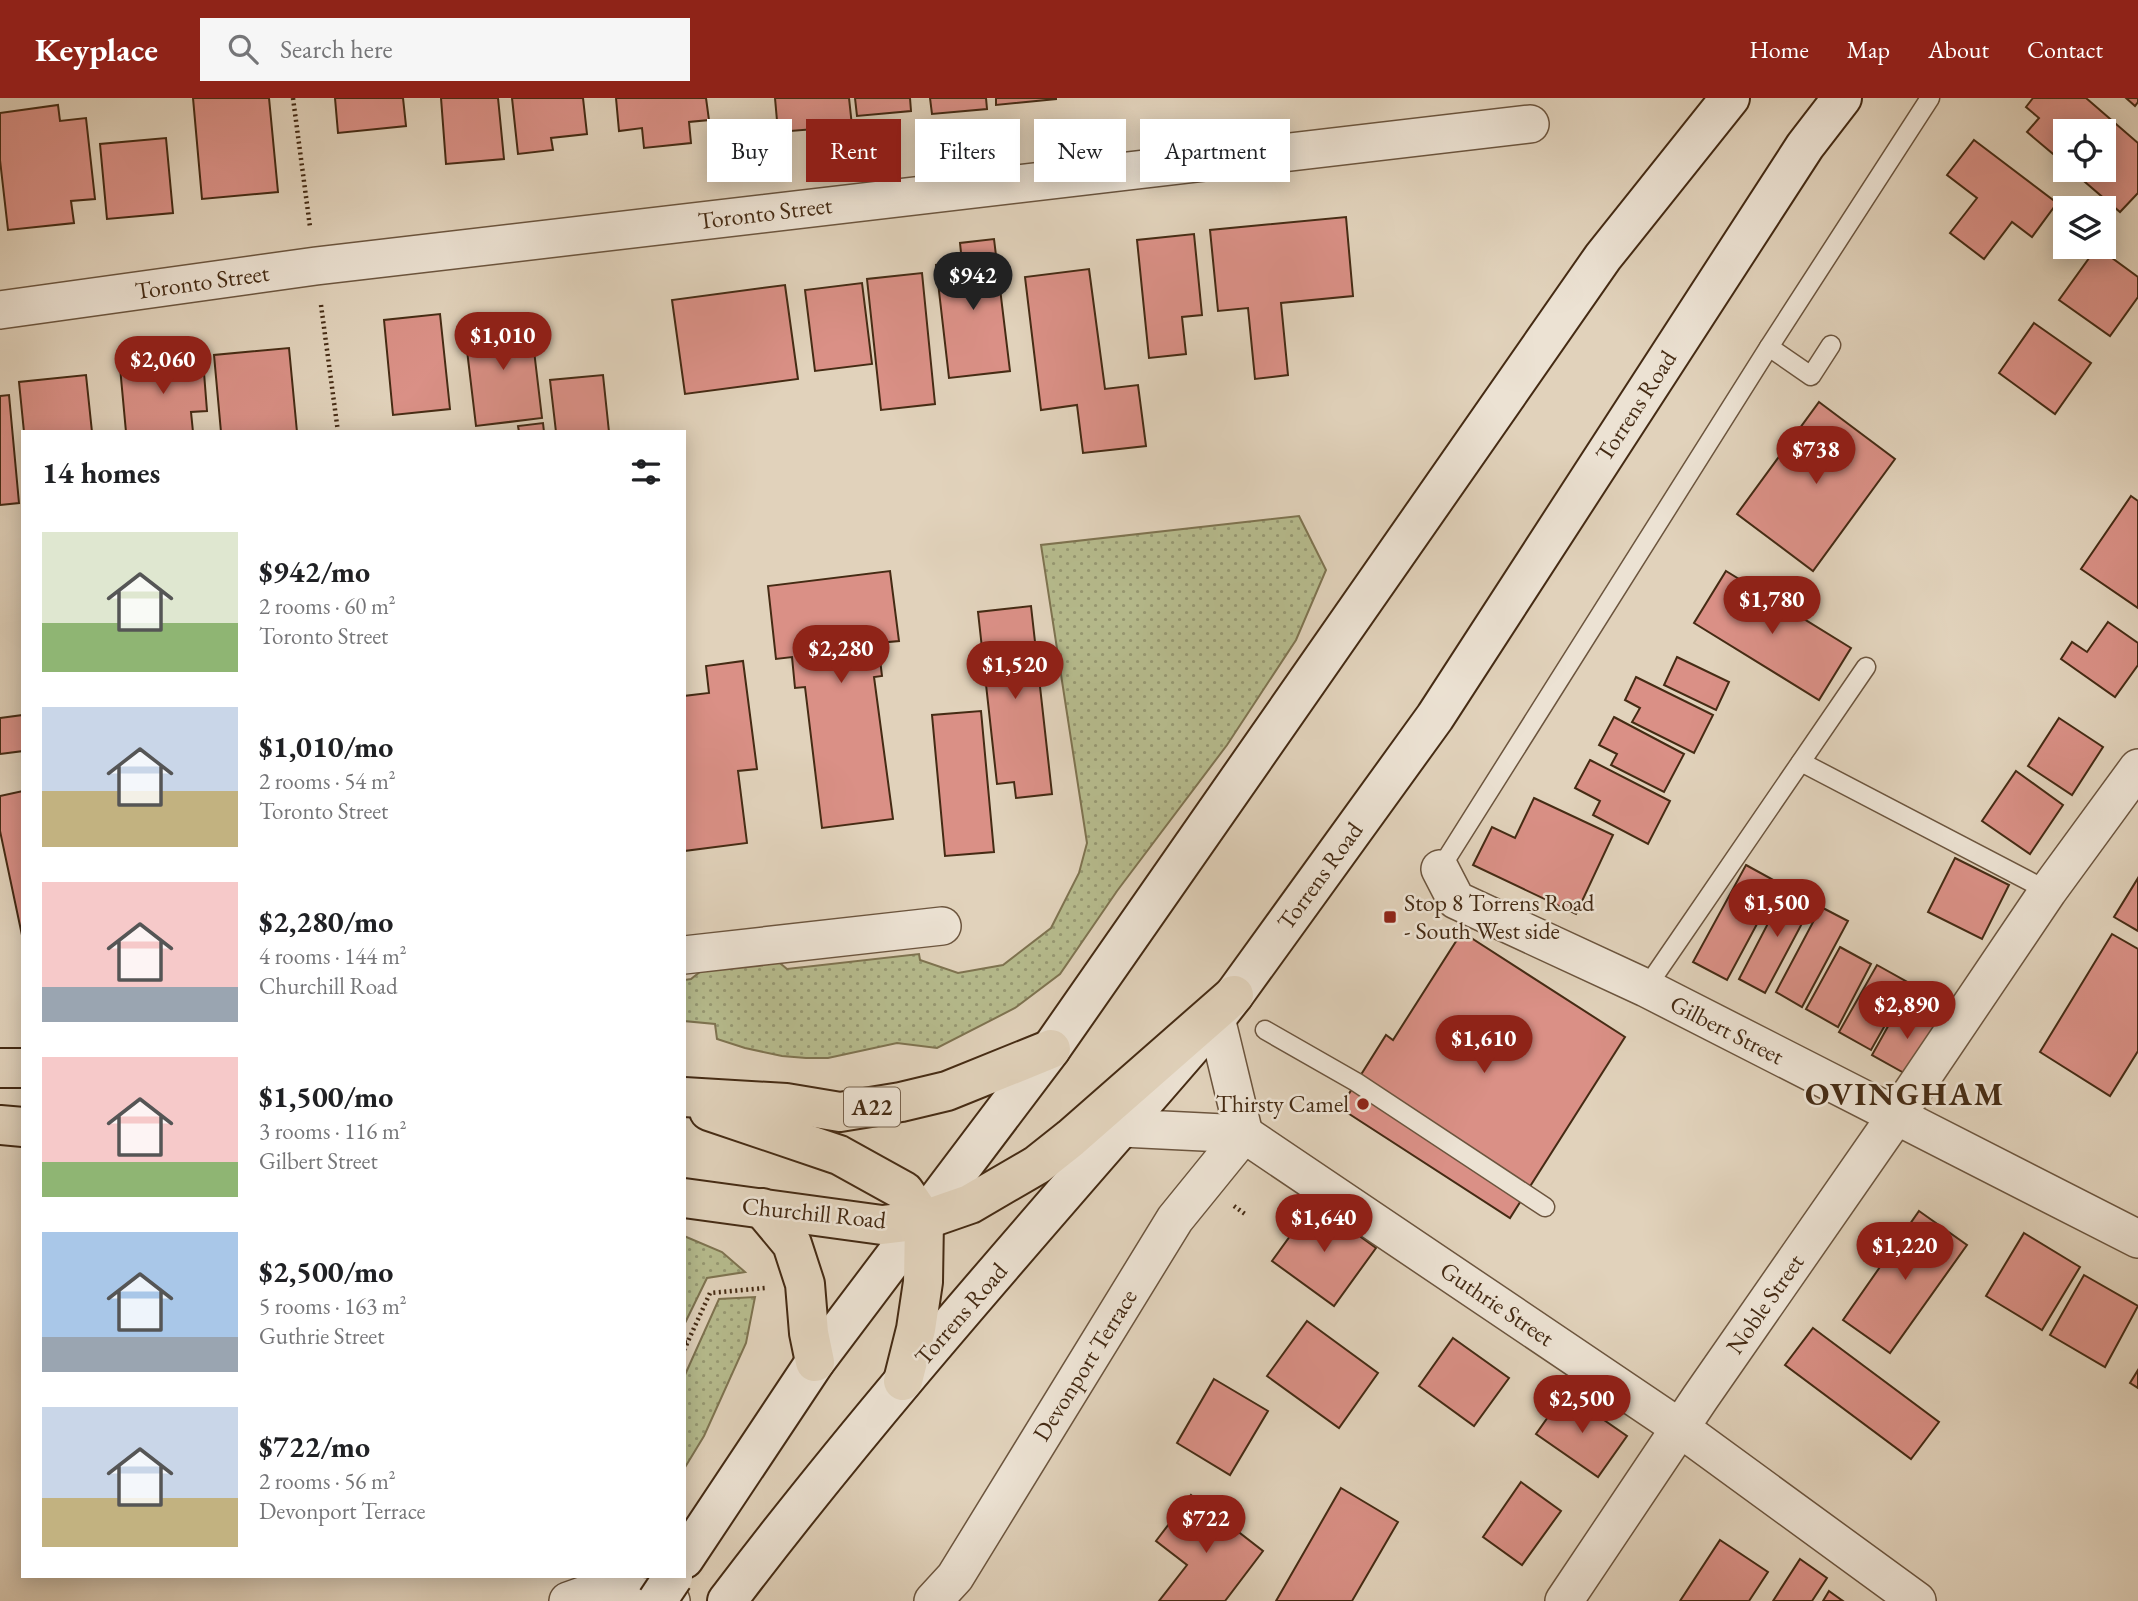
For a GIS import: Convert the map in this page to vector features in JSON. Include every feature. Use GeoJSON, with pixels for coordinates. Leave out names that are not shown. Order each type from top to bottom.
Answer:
{"type":"FeatureCollection","features":[{"type":"Feature","properties":{"kind":"main road"},"geometry":{"type":"LineString","coordinates":[[686,1556],[815,1362],[1051,1049],[1603,257],[1730,98]]}},
{"type":"Feature","properties":{"kind":"main road","name":"Torrens Road"},"geometry":{"type":"LineString","coordinates":[[727,1601],[796,1510],[903,1381],[1225,1006],[1435,717],[1805,146],[1842,98]]}},
{"type":"Feature","properties":{"kind":"main road"},"geometry":{"type":"LineString","coordinates":[[924,1220],[970,1204],[1037,1165],[1225,1006]]}},
{"type":"Feature","properties":{"kind":"main road","name":"A22"},"geometry":{"type":"LineString","coordinates":[[686,1100],[786,1102],[840,1112],[947,1091],[1051,1049]]}},
{"type":"Feature","properties":{"kind":"main road"},"geometry":{"type":"LineString","coordinates":[[0,1068],[21,1068]]}},
{"type":"Feature","properties":{"kind":"main road","name":"Churchill Road"},"geometry":{"type":"LineString","coordinates":[[686,1101],[839,1155],[904,1191],[924,1220],[882,1224],[686,1198]]}},
{"type":"Feature","properties":{"kind":"main road"},"geometry":{"type":"LineString","coordinates":[[0,1125],[21,1127]]}},
{"type":"Feature","properties":{"kind":"main road"},"geometry":{"type":"LineString","coordinates":[[762,1208],[792,1244],[805,1284],[809,1333],[815,1362]]}},
{"type":"Feature","properties":{"kind":"main road"},"geometry":{"type":"LineString","coordinates":[[903,1381],[916,1329],[923,1282],[924,1220]]}},
{"type":"Feature","properties":{"kind":"main road"},"geometry":{"type":"LineString","coordinates":[[657,1601],[672,1578]]}},
{"type":"Feature","properties":{"kind":"street","name":"Toronto Street"},"geometry":{"type":"LineString","coordinates":[[0,310],[316,266],[1530,124]]}},
{"type":"Feature","properties":{"kind":"street","name":"Noble Street"},"geometry":{"type":"LineString","coordinates":[[1564,1601],[2048,891],[2138,768]]}},
{"type":"Feature","properties":{"kind":"street","name":"Gilbert Street"},"geometry":{"type":"LineString","coordinates":[[1440,869],[1456,900],[1646,988],[2138,1239]]}},
{"type":"Feature","properties":{"kind":"street"},"geometry":{"type":"LineString","coordinates":[[686,955],[942,926]]}},
{"type":"Feature","properties":{"kind":"street"},"geometry":{"type":"LineString","coordinates":[[1122,1128],[1244,1134],[1225,1006]]}},
{"type":"Feature","properties":{"kind":"street","name":"Guthrie Street"},"geometry":{"type":"LineString","coordinates":[[1244,1134],[1680,1428],[1917,1601]]}},
{"type":"Feature","properties":{"kind":"street","name":"Devonport Terrace"},"geometry":{"type":"LineString","coordinates":[[933,1601],[955,1577],[1175,1219],[1244,1134]]}},
{"type":"Feature","properties":{"kind":"street"},"geometry":{"type":"LineString","coordinates":[[568,1601],[599,1590],[671,1601]]}},
{"type":"Feature","properties":{"kind":"lane"},"geometry":{"type":"LineString","coordinates":[[1440,869],[1769,347],[1930,98]]}},
{"type":"Feature","properties":{"kind":"lane"},"geometry":{"type":"LineString","coordinates":[[1769,347],[1811,376],[1832,345]]}},
{"type":"Feature","properties":{"kind":"lane"},"geometry":{"type":"LineString","coordinates":[[1646,988],[1866,667]]}},
{"type":"Feature","properties":{"kind":"lane"},"geometry":{"type":"LineString","coordinates":[[1801,762],[2048,891]]}},
{"type":"Feature","properties":{"kind":"lane"},"geometry":{"type":"LineString","coordinates":[[1265,1030],[1356,1082],[1545,1207]]}},
{"type":"Feature","properties":{"kind":"path"},"geometry":{"type":"LineString","coordinates":[[686,1340],[710,1293],[771,1288]]}},
{"type":"Feature","properties":{"kind":"green space"},"geometry":{"type":"Polygon","coordinates":[[[1299,516],[1326,570],[1296,640],[1227,745],[1117,891],[1060,974],[1015,1008],[937,1048],[897,1043],[828,1058],[782,1056],[745,1048],[717,1039],[715,1024],[686,1021],[686,980],[691,979],[721,955],[768,953],[787,969],[919,954],[920,960],[958,973],[1003,965],[1051,928],[1079,873],[1087,843],[1041,545],[1299,516]]]}},
{"type":"Feature","properties":{"kind":"green space"},"geometry":{"type":"Polygon","coordinates":[[[686,1237],[722,1252],[745,1272],[707,1278],[686,1321],[686,1237]]]}},
{"type":"Feature","properties":{"kind":"green space"},"geometry":{"type":"Polygon","coordinates":[[[755,1297],[746,1343],[704,1436],[686,1466],[686,1373],[719,1299],[755,1297]]]}},
{"type":"Feature","properties":{"kind":"building"},"geometry":{"type":"Polygon","coordinates":[[[193,98],[269,98],[278,192],[202,199],[193,98]]]}},
{"type":"Feature","properties":{"kind":"building"},"geometry":{"type":"Polygon","coordinates":[[[335,98],[403,98],[406,126],[338,133],[335,98]]]}},
{"type":"Feature","properties":{"kind":"building"},"geometry":{"type":"Polygon","coordinates":[[[441,98],[498,98],[504,159],[446,164],[441,98]]]}},
{"type":"Feature","properties":{"kind":"building"},"geometry":{"type":"Polygon","coordinates":[[[512,98],[583,98],[587,134],[551,138],[553,150],[518,154],[512,98]]]}},
{"type":"Feature","properties":{"kind":"building"},"geometry":{"type":"Polygon","coordinates":[[[616,98],[706,98],[709,119],[689,122],[691,143],[644,148],[642,128],[619,131],[616,98]]]}},
{"type":"Feature","properties":{"kind":"building"},"geometry":{"type":"Polygon","coordinates":[[[775,98],[849,98],[851,119],[806,119],[806,130],[792,131],[792,119],[777,119],[775,98]]]}},
{"type":"Feature","properties":{"kind":"building"},"geometry":{"type":"Polygon","coordinates":[[[855,98],[910,98],[911,111],[857,116],[855,98]]]}},
{"type":"Feature","properties":{"kind":"building"},"geometry":{"type":"Polygon","coordinates":[[[930,98],[986,98],[987,109],[932,114],[930,98]]]}},
{"type":"Feature","properties":{"kind":"building"},"geometry":{"type":"Polygon","coordinates":[[[996,98],[1056,98],[1056,99],[996,105],[996,98]]]}},
{"type":"Feature","properties":{"kind":"building"},"geometry":{"type":"Polygon","coordinates":[[[2033,98],[2086,98],[2110,119],[2053,119],[2053,154],[2027,132],[2039,118],[2026,107],[2033,98]]]}},
{"type":"Feature","properties":{"kind":"building"},"geometry":{"type":"Polygon","coordinates":[[[2126,98],[2138,98],[2138,102],[2135,106],[2126,98]]]}},
{"type":"Feature","properties":{"kind":"building"},"geometry":{"type":"Polygon","coordinates":[[[58,105],[60,121],[86,118],[95,199],[71,201],[74,223],[8,230],[0,160],[0,113],[58,105]]]}},
{"type":"Feature","properties":{"kind":"building"},"geometry":{"type":"Polygon","coordinates":[[[2116,124],[2138,143],[2138,193],[2120,212],[2116,209],[2116,196],[2101,196],[2085,182],[2116,182],[2116,124]]]}},
{"type":"Feature","properties":{"kind":"building"},"geometry":{"type":"Polygon","coordinates":[[[166,138],[173,213],[107,219],[100,144],[166,138]]]}},
{"type":"Feature","properties":{"kind":"building"},"geometry":{"type":"Polygon","coordinates":[[[1974,140],[2053,200],[2053,208],[2032,237],[2012,222],[1984,259],[1950,233],[1977,198],[1947,175],[1974,140]]]}},
{"type":"Feature","properties":{"kind":"building"},"geometry":{"type":"Polygon","coordinates":[[[1346,217],[1353,296],[1281,303],[1288,375],[1255,379],[1248,308],[1218,311],[1210,230],[1346,217]]]}},
{"type":"Feature","properties":{"kind":"building"},"geometry":{"type":"Polygon","coordinates":[[[1194,234],[1202,315],[1182,317],[1186,354],[1149,358],[1137,240],[1194,234]]]}},
{"type":"Feature","properties":{"kind":"building"},"geometry":{"type":"Polygon","coordinates":[[[994,239],[1010,371],[949,378],[936,265],[962,262],[960,243],[994,239]]]}},
{"type":"Feature","properties":{"kind":"building"},"geometry":{"type":"Polygon","coordinates":[[[2088,259],[2113,259],[2138,277],[2138,297],[2110,336],[2059,300],[2088,259]]]}},
{"type":"Feature","properties":{"kind":"building"},"geometry":{"type":"Polygon","coordinates":[[[1089,269],[1105,389],[1138,385],[1146,446],[1083,453],[1077,405],[1041,410],[1025,277],[1089,269]]]}},
{"type":"Feature","properties":{"kind":"building"},"geometry":{"type":"Polygon","coordinates":[[[922,273],[935,404],[881,410],[867,279],[922,273]]]}},
{"type":"Feature","properties":{"kind":"building"},"geometry":{"type":"Polygon","coordinates":[[[862,283],[872,364],[815,371],[805,290],[862,283]]]}},
{"type":"Feature","properties":{"kind":"building"},"geometry":{"type":"Polygon","coordinates":[[[785,285],[798,379],[685,394],[672,300],[785,285]]]}},
{"type":"Feature","properties":{"kind":"building"},"geometry":{"type":"Polygon","coordinates":[[[440,314],[450,409],[393,415],[384,320],[440,314]]]}},
{"type":"Feature","properties":{"kind":"building"},"geometry":{"type":"Polygon","coordinates":[[[530,317],[542,418],[476,426],[464,325],[530,317]]]}},
{"type":"Feature","properties":{"kind":"building"},"geometry":{"type":"Polygon","coordinates":[[[2034,323],[2091,363],[2055,414],[1999,373],[2034,323]]]}},
{"type":"Feature","properties":{"kind":"building"},"geometry":{"type":"Polygon","coordinates":[[[289,348],[297,430],[221,430],[214,355],[289,348]]]}},
{"type":"Feature","properties":{"kind":"building"},"geometry":{"type":"Polygon","coordinates":[[[203,360],[207,411],[191,412],[193,430],[126,430],[120,367],[203,360]]]}},
{"type":"Feature","properties":{"kind":"building"},"geometry":{"type":"Polygon","coordinates":[[[86,375],[92,430],[24,430],[19,382],[86,375]]]}},
{"type":"Feature","properties":{"kind":"building"},"geometry":{"type":"Polygon","coordinates":[[[603,375],[609,430],[556,430],[550,380],[603,375]]]}},
{"type":"Feature","properties":{"kind":"building"},"geometry":{"type":"Polygon","coordinates":[[[9,395],[19,503],[0,505],[0,396],[9,395]]]}},
{"type":"Feature","properties":{"kind":"building"},"geometry":{"type":"Polygon","coordinates":[[[1819,402],[1895,459],[1813,571],[1737,514],[1819,402]]]}},
{"type":"Feature","properties":{"kind":"building"},"geometry":{"type":"Polygon","coordinates":[[[543,423],[544,430],[519,430],[518,426],[543,423]]]}},
{"type":"Feature","properties":{"kind":"building"},"geometry":{"type":"Polygon","coordinates":[[[2131,496],[2138,501],[2138,608],[2081,569],[2131,496]]]}},
{"type":"Feature","properties":{"kind":"building"},"geometry":{"type":"Polygon","coordinates":[[[890,571],[899,641],[878,643],[882,676],[874,677],[893,819],[822,828],[805,687],[795,688],[792,657],[776,659],[768,586],[890,571]]]}},
{"type":"Feature","properties":{"kind":"building"},"geometry":{"type":"Polygon","coordinates":[[[1726,571],[1851,648],[1819,700],[1694,623],[1726,571]]]}},
{"type":"Feature","properties":{"kind":"building"},"geometry":{"type":"Polygon","coordinates":[[[1031,606],[1052,794],[1016,798],[1014,782],[997,784],[978,612],[1031,606]]]}},
{"type":"Feature","properties":{"kind":"building"},"geometry":{"type":"Polygon","coordinates":[[[2108,622],[2138,643],[2138,665],[2115,697],[2061,659],[2072,642],[2087,652],[2108,622]]]}},
{"type":"Feature","properties":{"kind":"building"},"geometry":{"type":"Polygon","coordinates":[[[1677,657],[1729,682],[1716,710],[1664,685],[1677,657]]]}},
{"type":"Feature","properties":{"kind":"building"},"geometry":{"type":"Polygon","coordinates":[[[743,661],[757,769],[738,771],[747,843],[686,851],[686,696],[709,693],[706,666],[743,661]]]}},
{"type":"Feature","properties":{"kind":"building"},"geometry":{"type":"Polygon","coordinates":[[[1636,677],[1713,715],[1694,753],[1632,722],[1640,708],[1625,700],[1636,677]]]}},
{"type":"Feature","properties":{"kind":"building"},"geometry":{"type":"Polygon","coordinates":[[[981,711],[994,852],[945,856],[932,715],[981,711]]]}},
{"type":"Feature","properties":{"kind":"building"},"geometry":{"type":"Polygon","coordinates":[[[21,715],[21,751],[0,754],[0,718],[21,715]]]}},
{"type":"Feature","properties":{"kind":"building"},"geometry":{"type":"Polygon","coordinates":[[[1614,717],[1684,754],[1664,792],[1611,765],[1617,754],[1599,745],[1614,717]]]}},
{"type":"Feature","properties":{"kind":"building"},"geometry":{"type":"Polygon","coordinates":[[[2059,718],[2103,747],[2072,795],[2028,766],[2059,718]]]}},
{"type":"Feature","properties":{"kind":"building"},"geometry":{"type":"Polygon","coordinates":[[[1590,760],[1670,801],[1648,844],[1593,815],[1600,801],[1575,788],[1590,760]]]}},
{"type":"Feature","properties":{"kind":"building"},"geometry":{"type":"Polygon","coordinates":[[[2016,771],[2063,805],[2030,854],[1982,821],[2016,771]]]}},
{"type":"Feature","properties":{"kind":"building"},"geometry":{"type":"Polygon","coordinates":[[[21,791],[21,931],[0,831],[0,796],[21,791]]]}},
{"type":"Feature","properties":{"kind":"building"},"geometry":{"type":"Polygon","coordinates":[[[1534,798],[1613,835],[1576,914],[1473,865],[1492,827],[1515,838],[1534,798]]]}},
{"type":"Feature","properties":{"kind":"building"},"geometry":{"type":"Polygon","coordinates":[[[1955,858],[2009,885],[1982,939],[1928,912],[1955,858]]]}},
{"type":"Feature","properties":{"kind":"building"},"geometry":{"type":"Polygon","coordinates":[[[1746,865],[1779,883],[1727,980],[1693,962],[1746,865]]]}},
{"type":"Feature","properties":{"kind":"building"},"geometry":{"type":"Polygon","coordinates":[[[2138,878],[2138,931],[2114,917],[2138,878]]]}},
{"type":"Feature","properties":{"kind":"building"},"geometry":{"type":"Polygon","coordinates":[[[1788,885],[1815,899],[1765,993],[1739,979],[1788,885]]]}},
{"type":"Feature","properties":{"kind":"building"},"geometry":{"type":"Polygon","coordinates":[[[1821,907],[1848,921],[1802,1007],[1776,992],[1821,907]]]}},
{"type":"Feature","properties":{"kind":"building"},"geometry":{"type":"Polygon","coordinates":[[[1462,932],[1625,1037],[1510,1218],[1340,1108],[1386,1035],[1393,1040],[1462,932]]]}},
{"type":"Feature","properties":{"kind":"building"},"geometry":{"type":"Polygon","coordinates":[[[2112,934],[2138,949],[2138,1051],[2110,1096],[2040,1052],[2112,934]]]}},
{"type":"Feature","properties":{"kind":"building"},"geometry":{"type":"Polygon","coordinates":[[[1840,947],[1871,964],[1838,1027],[1806,1009],[1840,947]]]}},
{"type":"Feature","properties":{"kind":"building"},"geometry":{"type":"Polygon","coordinates":[[[1877,965],[1909,983],[1871,1050],[1839,1032],[1877,965]]]}},
{"type":"Feature","properties":{"kind":"building"},"geometry":{"type":"Polygon","coordinates":[[[1901,1003],[1942,1027],[1913,1078],[1872,1055],[1901,1003]]]}},
{"type":"Feature","properties":{"kind":"building"},"geometry":{"type":"Polygon","coordinates":[[[1314,1203],[1376,1248],[1334,1306],[1272,1261],[1314,1203]]]}},
{"type":"Feature","properties":{"kind":"building"},"geometry":{"type":"Polygon","coordinates":[[[1919,1211],[1967,1245],[1890,1353],[1843,1320],[1919,1211]]]}},
{"type":"Feature","properties":{"kind":"building"},"geometry":{"type":"Polygon","coordinates":[[[2024,1233],[2080,1267],[2042,1330],[1986,1296],[2024,1233]]]}},
{"type":"Feature","properties":{"kind":"building"},"geometry":{"type":"Polygon","coordinates":[[[2084,1275],[2138,1306],[2105,1367],[2050,1335],[2084,1275]]]}},
{"type":"Feature","properties":{"kind":"building"},"geometry":{"type":"Polygon","coordinates":[[[1307,1321],[1378,1373],[1339,1428],[1267,1376],[1307,1321]]]}},
{"type":"Feature","properties":{"kind":"building"},"geometry":{"type":"Polygon","coordinates":[[[1813,1328],[1939,1422],[1911,1459],[1785,1365],[1813,1328]]]}},
{"type":"Feature","properties":{"kind":"building"},"geometry":{"type":"Polygon","coordinates":[[[1453,1338],[1509,1378],[1474,1426],[1419,1386],[1453,1338]]]}},
{"type":"Feature","properties":{"kind":"building"},"geometry":{"type":"Polygon","coordinates":[[[2138,1370],[2138,1388],[2130,1383],[2138,1370]]]}},
{"type":"Feature","properties":{"kind":"building"},"geometry":{"type":"Polygon","coordinates":[[[1214,1379],[1268,1411],[1230,1475],[1177,1443],[1214,1379]]]}},
{"type":"Feature","properties":{"kind":"building"},"geometry":{"type":"Polygon","coordinates":[[[1565,1393],[1627,1436],[1598,1477],[1536,1434],[1565,1393]]]}},
{"type":"Feature","properties":{"kind":"building"},"geometry":{"type":"Polygon","coordinates":[[[1521,1482],[1561,1511],[1522,1565],[1483,1537],[1521,1482]]]}},
{"type":"Feature","properties":{"kind":"building"},"geometry":{"type":"Polygon","coordinates":[[[1341,1488],[1398,1522],[1352,1601],[1276,1601],[1341,1488]]]}},
{"type":"Feature","properties":{"kind":"building"},"geometry":{"type":"Polygon","coordinates":[[[1191,1495],[1263,1551],[1225,1601],[1159,1601],[1187,1565],[1156,1541],[1191,1495]]]}},
{"type":"Feature","properties":{"kind":"building"},"geometry":{"type":"Polygon","coordinates":[[[1720,1540],[1768,1572],[1749,1601],[1680,1601],[1720,1540]]]}},
{"type":"Feature","properties":{"kind":"building"},"geometry":{"type":"Polygon","coordinates":[[[1800,1559],[1827,1578],[1812,1601],[1773,1601],[1800,1559]]]}},
{"type":"Feature","properties":{"kind":"building"},"geometry":{"type":"Polygon","coordinates":[[[1829,1591],[1843,1601],[1823,1601],[1829,1591]]]}},
{"type":"Feature","properties":{"kind":"place","name":"Stop 8 Torrens Road - South West side"},"geometry":{"type":"Point","coordinates":[1390,917]}},
{"type":"Feature","properties":{"kind":"place","name":"Thirsty Camel"},"geometry":{"type":"Point","coordinates":[1363,1104]}},
{"type":"Feature","properties":{"kind":"district","name":"OVINGHAM"},"geometry":{"type":"Point","coordinates":[1905,1094]}}]}
